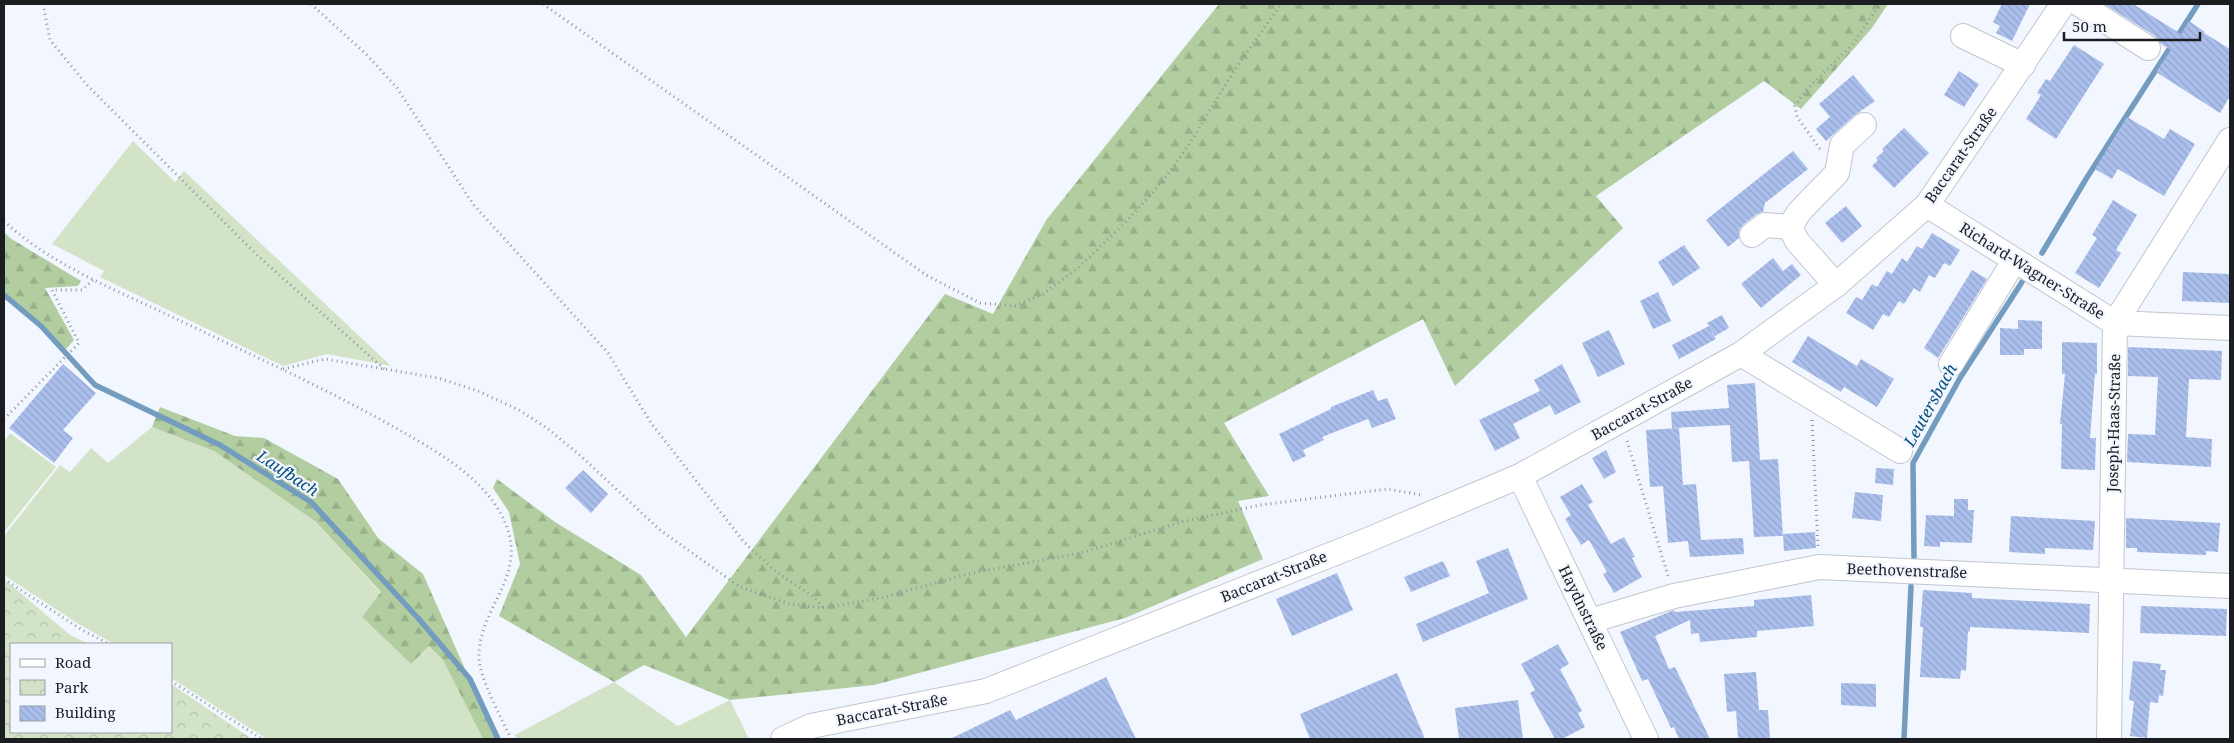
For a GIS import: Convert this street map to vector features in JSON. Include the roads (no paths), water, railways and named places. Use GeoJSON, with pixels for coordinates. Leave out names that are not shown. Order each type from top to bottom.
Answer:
{"type":"FeatureCollection","features":[{"type":"Feature","properties":{"kind":"street","name":"Baccarat-Straße"},"geometry":{"type":"LineString","coordinates":[[783,739],[812,726],[986,691],[1354,546],[1520,476],[1741,354],[1836,285],[1927,206],[2064,4]]}},
{"type":"Feature","properties":{"kind":"street"},"geometry":{"type":"LineString","coordinates":[[2079,4],[2148,48]]}},
{"type":"Feature","properties":{"kind":"street"},"geometry":{"type":"LineString","coordinates":[[1963,36],[2023,65]]}},
{"type":"Feature","properties":{"kind":"street"},"geometry":{"type":"LineString","coordinates":[[1790,227],[1837,150],[1864,126]]}},
{"type":"Feature","properties":{"kind":"street"},"geometry":{"type":"LineString","coordinates":[[2116,323],[2230,140]]}},
{"type":"Feature","properties":{"kind":"street","name":"Richard-Wagner-Straße"},"geometry":{"type":"LineString","coordinates":[[1927,206],[2116,323],[2230,328]]}},
{"type":"Feature","properties":{"kind":"street"},"geometry":{"type":"LineString","coordinates":[[1752,235],[1765,226],[1790,227]]}},
{"type":"Feature","properties":{"kind":"street"},"geometry":{"type":"LineString","coordinates":[[1790,227],[1797,241],[1836,285]]}},
{"type":"Feature","properties":{"kind":"street"},"geometry":{"type":"LineString","coordinates":[[1951,364],[2014,261]]}},
{"type":"Feature","properties":{"kind":"street","name":"Joseph-Haas-Straße"},"geometry":{"type":"LineString","coordinates":[[2109,739],[2116,323]]}},
{"type":"Feature","properties":{"kind":"street"},"geometry":{"type":"LineString","coordinates":[[1741,354],[1900,451]]}},
{"type":"Feature","properties":{"kind":"street","name":"Haydnstraße"},"geometry":{"type":"LineString","coordinates":[[1520,476],[1646,739]]}},
{"type":"Feature","properties":{"kind":"street","name":"Beethovenstraße"},"geometry":{"type":"LineString","coordinates":[[1590,621],[1674,596],[1746,580],[1819,567],[2230,586]]}},
{"type":"Feature","properties":{"kind":"waterway","name":"Leutersbach"},"geometry":{"type":"LineString","coordinates":[[2042,253],[2086,179],[2198,4]]}},
{"type":"Feature","properties":{"kind":"waterway","name":"Leutersbach"},"geometry":{"type":"LineString","coordinates":[[1914,557],[1913,463],[1960,378],[2022,282]]}},
{"type":"Feature","properties":{"kind":"waterway","name":"Laufbach"},"geometry":{"type":"LineString","coordinates":[[4,295],[41,326],[95,385],[220,445],[311,502],[418,618],[470,679],[498,739]]}},
{"type":"Feature","properties":{"kind":"waterway","name":"Leutersbach"},"geometry":{"type":"LineString","coordinates":[[1904,739],[1911,586]]}}]}
